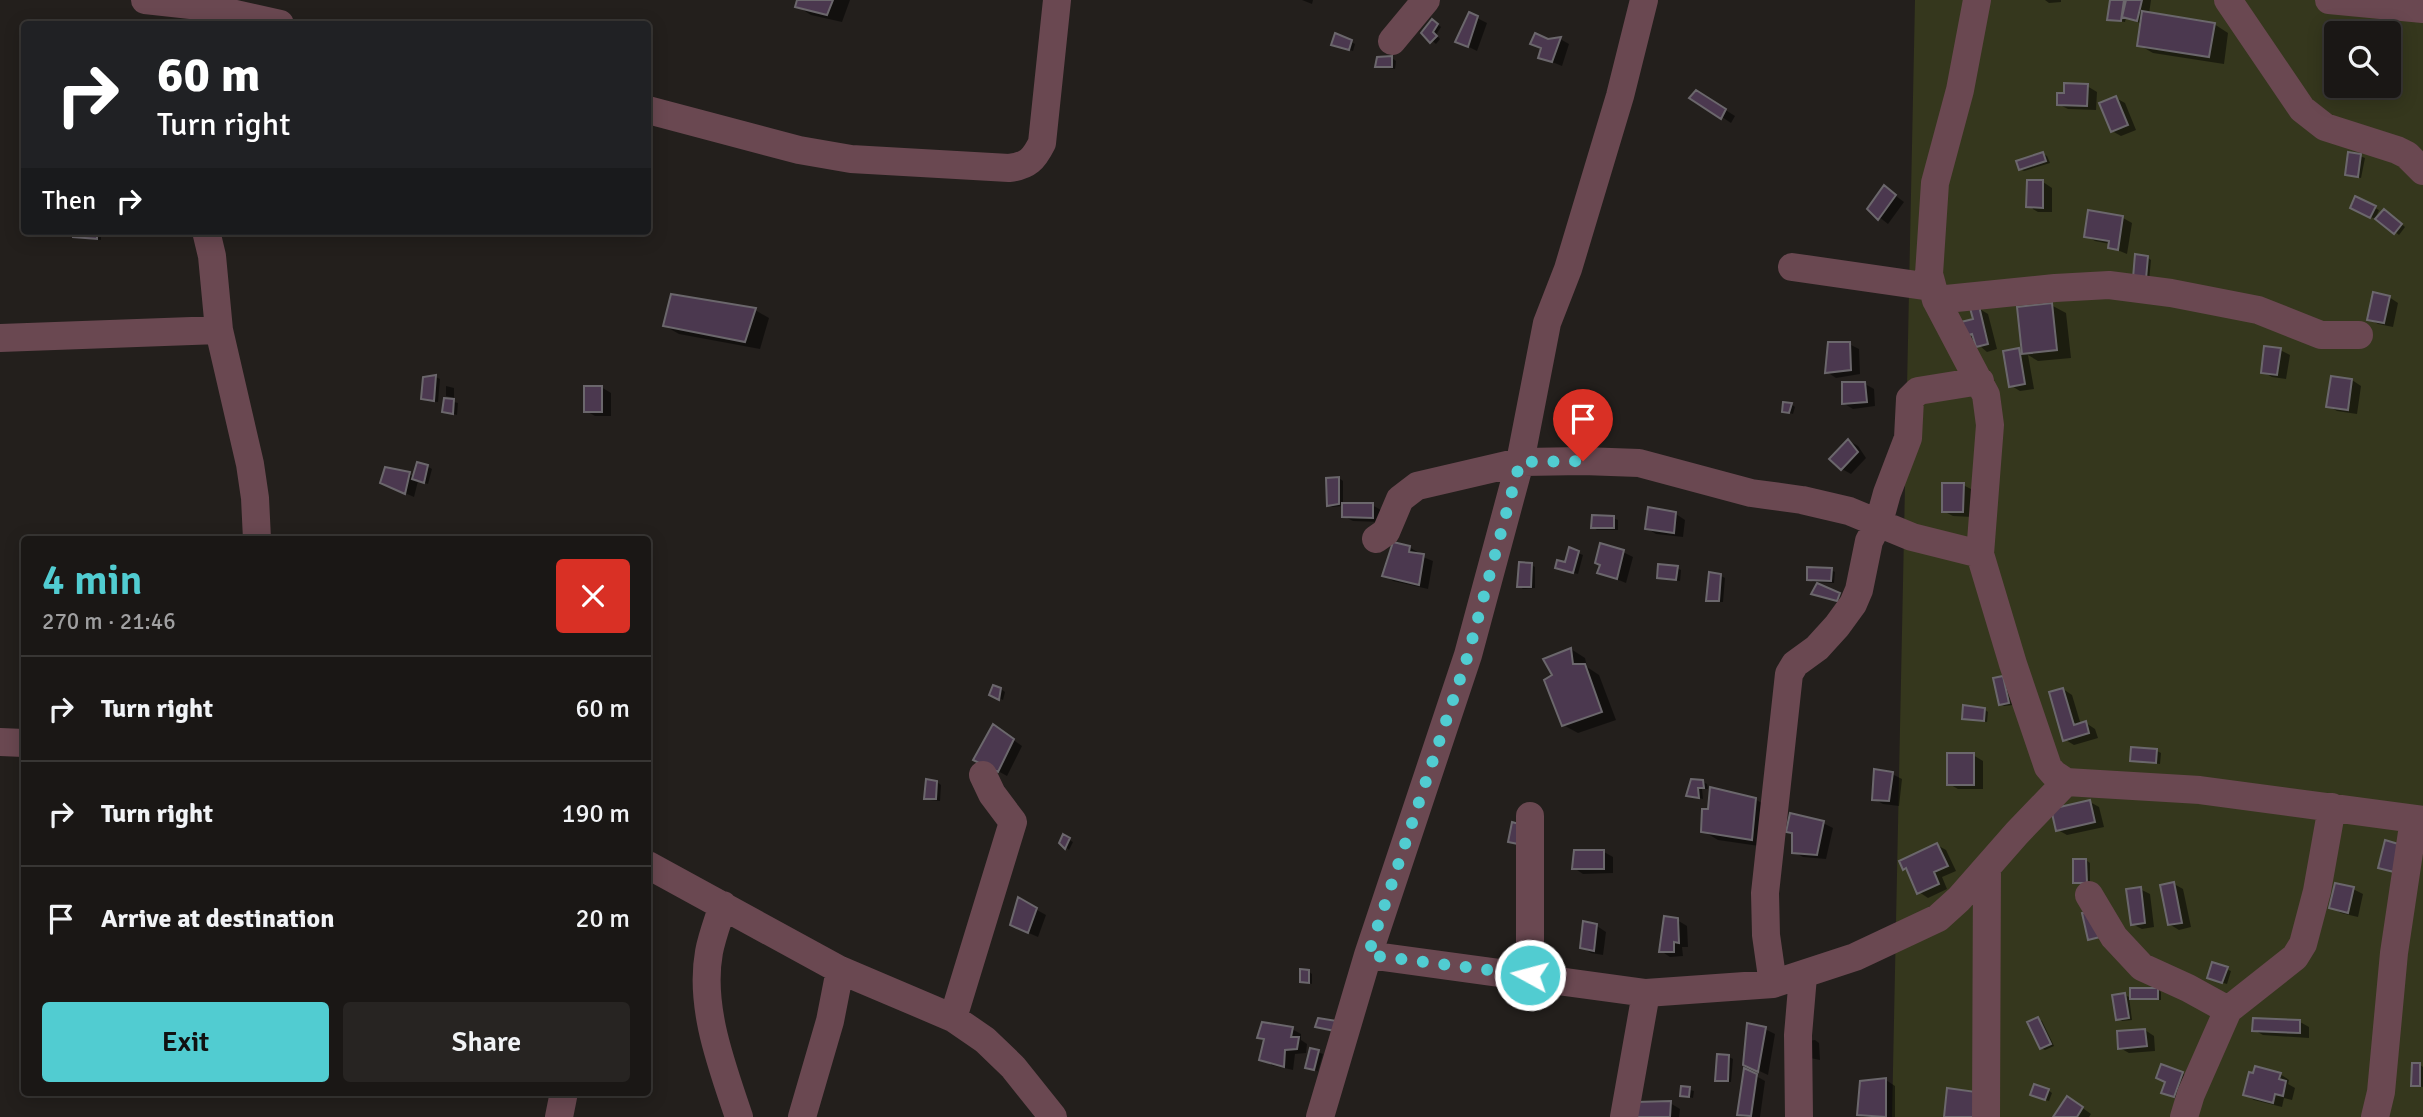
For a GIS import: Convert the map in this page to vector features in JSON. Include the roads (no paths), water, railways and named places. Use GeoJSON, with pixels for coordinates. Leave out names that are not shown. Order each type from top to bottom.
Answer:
{"type":"FeatureCollection","features":[{"type":"Feature","properties":{"kind":"street"},"geometry":{"type":"LineString","coordinates":[[651,111],[799,150],[851,159],[1017,167],[1031,162],[1042,143],[1057,0]]}},
{"type":"Feature","properties":{"kind":"street"},"geometry":{"type":"LineString","coordinates":[[1392,41],[1426,0]]}},
{"type":"Feature","properties":{"kind":"street"},"geometry":{"type":"LineString","coordinates":[[1320,1117],[1368,955],[1468,655],[1520,462],[1547,323],[1569,269],[1620,96],[1644,0]]}},
{"type":"Feature","properties":{"kind":"street"},"geometry":{"type":"LineString","coordinates":[[1977,0],[1960,90],[1935,183],[1929,252],[1933,294],[1986,395],[1990,425],[1980,554],[2048,767],[2066,782],[2200,790],[2419,819],[2394,953],[2381,1092],[2375,1117]]}},
{"type":"Feature","properties":{"kind":"street"},"geometry":{"type":"LineString","coordinates":[[2228,0],[2302,109],[2325,127],[2397,149],[2423,171]]}},
{"type":"Feature","properties":{"kind":"street"},"geometry":{"type":"LineString","coordinates":[[2329,0],[2423,9]]}},
{"type":"Feature","properties":{"kind":"street"},"geometry":{"type":"LineString","coordinates":[[150,7],[200,6],[267,21]]}},
{"type":"Feature","properties":{"kind":"street"},"geometry":{"type":"LineString","coordinates":[[207,235],[212,256],[219,330],[250,464],[257,536]]}},
{"type":"Feature","properties":{"kind":"street"},"geometry":{"type":"LineString","coordinates":[[1793,267],[1933,294],[2109,285],[2171,293],[2258,310],[2321,335],[2359,335]]}},
{"type":"Feature","properties":{"kind":"street"},"geometry":{"type":"LineString","coordinates":[[0,338],[219,330]]}},
{"type":"Feature","properties":{"kind":"street"},"geometry":{"type":"LineString","coordinates":[[1773,984],[1766,934],[1765,893],[1789,674],[1795,664],[1817,648],[1853,604],[1863,577],[1869,541],[1908,438],[1910,399],[1914,394],[1925,390],[1980,381]]}},
{"type":"Feature","properties":{"kind":"street"},"geometry":{"type":"LineString","coordinates":[[1376,539],[1386,532],[1400,499],[1417,486],[1476,470],[1520,462],[1639,463],[1751,492],[1849,511],[1912,537],[1980,554]]}},
{"type":"Feature","properties":{"kind":"street"},"geometry":{"type":"LineString","coordinates":[[0,742],[21,743]]}},
{"type":"Feature","properties":{"kind":"street"},"geometry":{"type":"LineString","coordinates":[[953,1018],[1013,822],[992,794],[984,775]]}},
{"type":"Feature","properties":{"kind":"street"},"geometry":{"type":"LineString","coordinates":[[1368,955],[1530,975],[1646,993],[1773,984],[1855,957],[1938,918],[1959,899],[2066,782]]}},
{"type":"Feature","properties":{"kind":"street"},"geometry":{"type":"LineString","coordinates":[[2184,1117],[2191,1094],[2228,1010],[2294,957],[2303,944],[2318,891],[2332,807]]}},
{"type":"Feature","properties":{"kind":"street"},"geometry":{"type":"LineString","coordinates":[[1530,816],[1530,975]]}},
{"type":"Feature","properties":{"kind":"street"},"geometry":{"type":"LineString","coordinates":[[651,866],[840,970],[953,1018],[985,1040],[1013,1067],[1053,1117]]}},
{"type":"Feature","properties":{"kind":"street"},"geometry":{"type":"LineString","coordinates":[[1986,1117],[1987,869]]}},
{"type":"Feature","properties":{"kind":"street"},"geometry":{"type":"LineString","coordinates":[[2090,895],[2114,937],[2142,967],[2228,1010]]}},
{"type":"Feature","properties":{"kind":"street"},"geometry":{"type":"LineString","coordinates":[[723,905],[709,951],[709,1009],[720,1060],[739,1117]]}},
{"type":"Feature","properties":{"kind":"street"},"geometry":{"type":"LineString","coordinates":[[802,1117],[830,1021],[840,970]]}},
{"type":"Feature","properties":{"kind":"street"},"geometry":{"type":"LineString","coordinates":[[1799,1117],[1799,1013],[1803,975]]}},
{"type":"Feature","properties":{"kind":"street"},"geometry":{"type":"LineString","coordinates":[[1624,1117],[1646,993]]}},
{"type":"Feature","properties":{"kind":"street"},"geometry":{"type":"LineString","coordinates":[[559,1117],[563,1096]]}}]}
